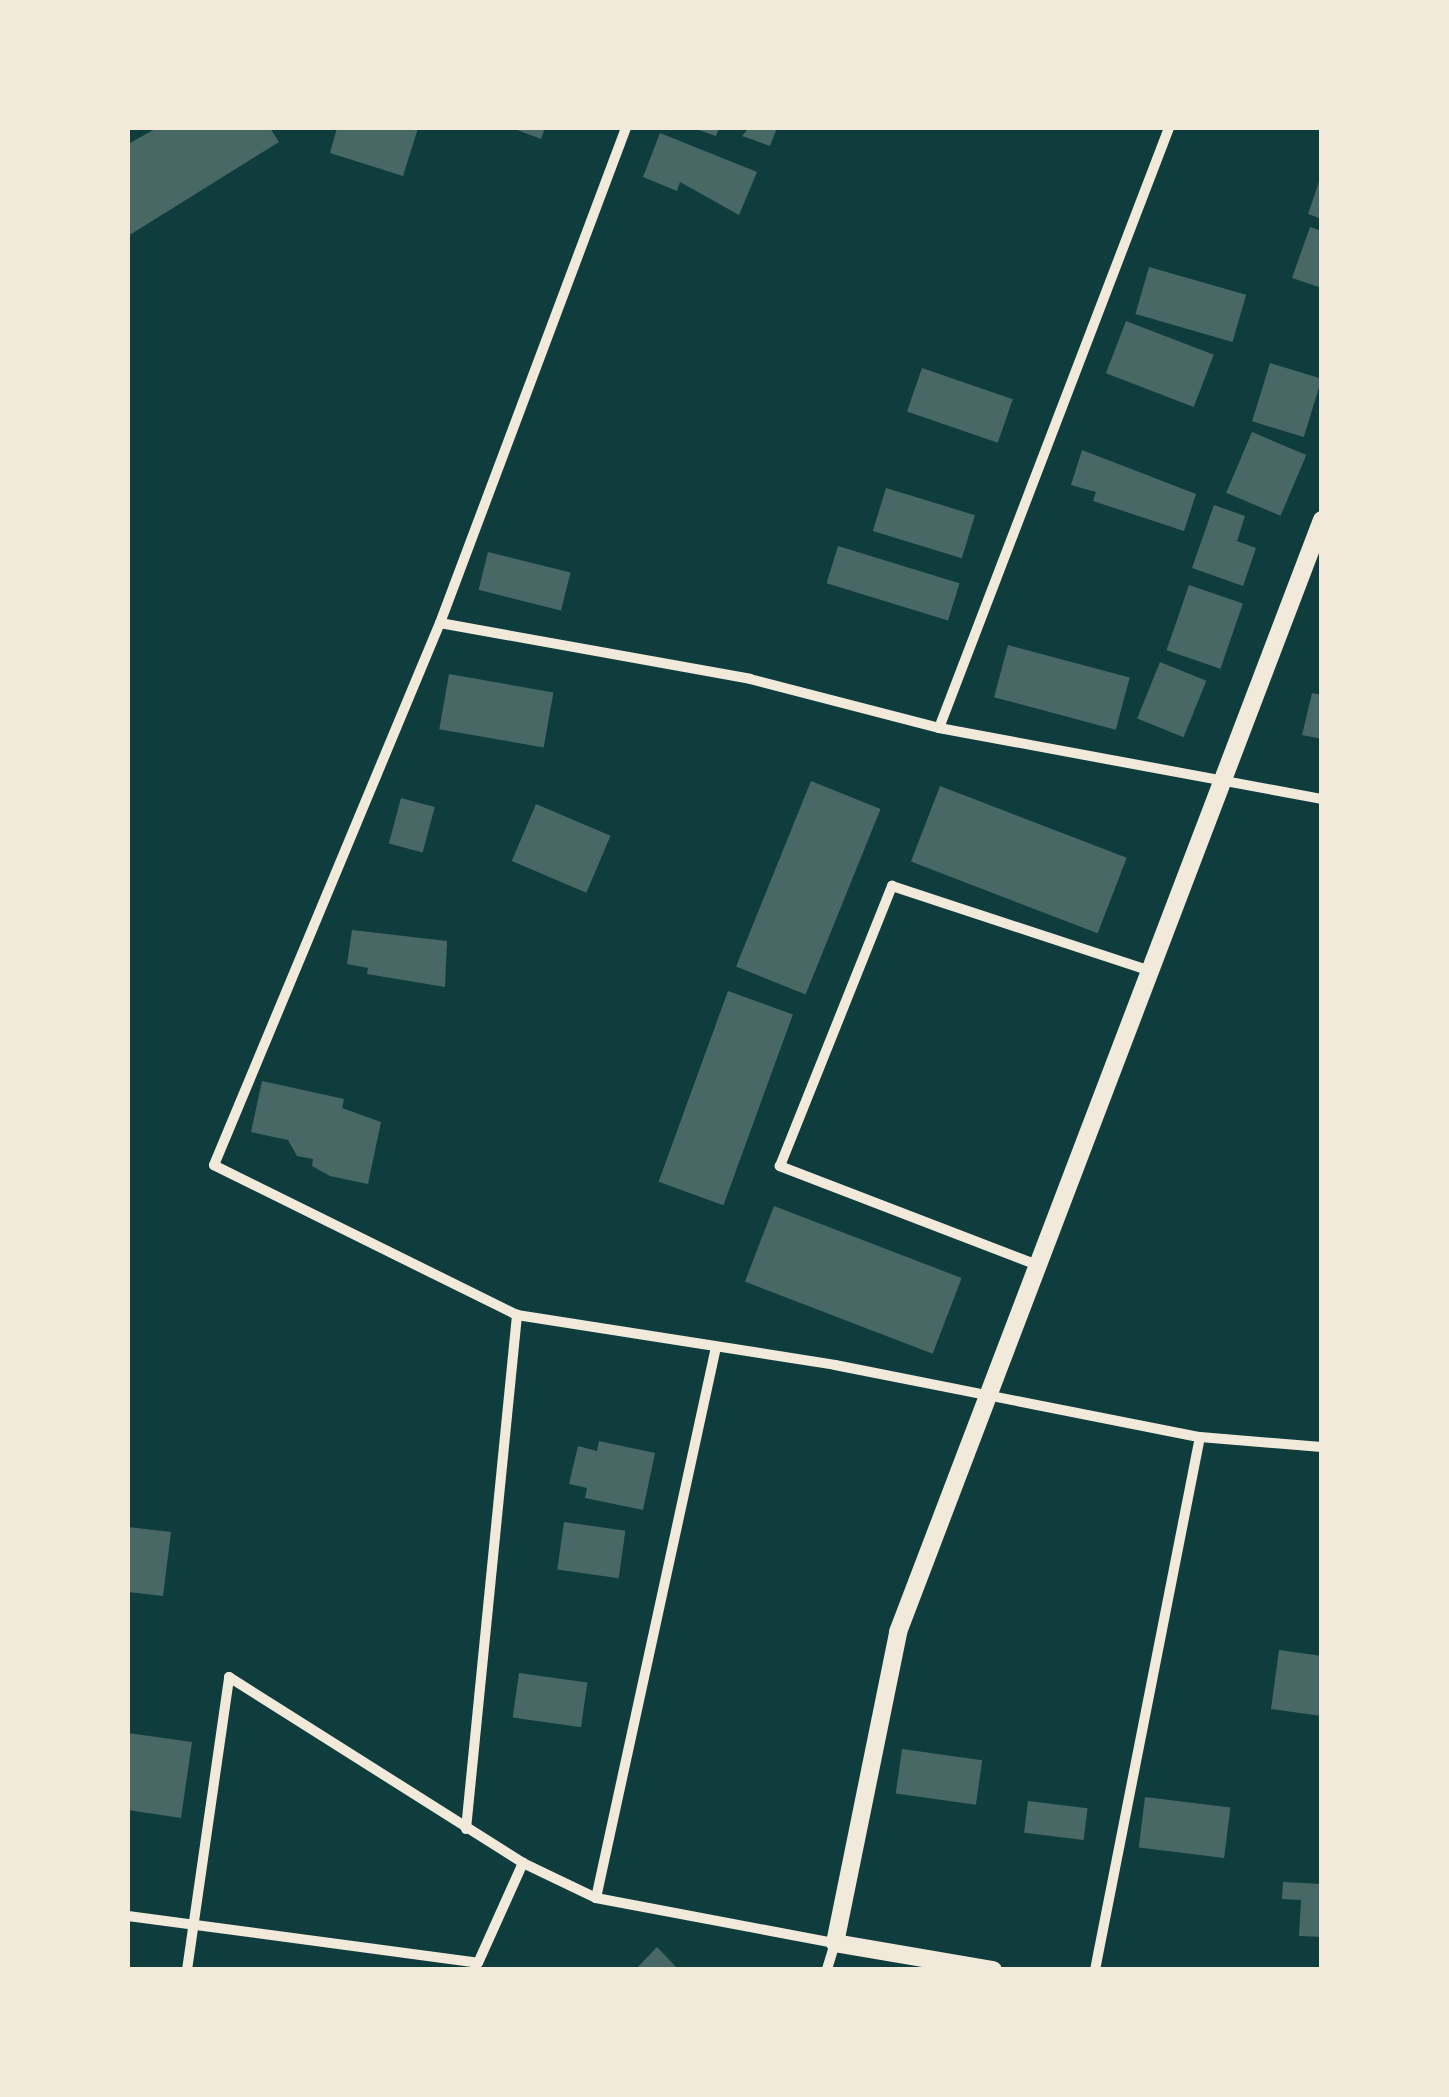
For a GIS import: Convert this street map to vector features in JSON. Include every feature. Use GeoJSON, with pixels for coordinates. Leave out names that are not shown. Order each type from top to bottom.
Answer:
{"type":"FeatureCollection","features":[{"type":"Feature","properties":{"kind":"street"},"geometry":{"type":"LineString","coordinates":[[626,128],[440,623],[214,1164],[517,1316],[991,1394],[1200,1438],[1322,1446]]}},
{"type":"Feature","properties":{"kind":"street"},"geometry":{"type":"LineString","coordinates":[[939,728],[1169,128]]}},
{"type":"Feature","properties":{"kind":"street"},"geometry":{"type":"LineString","coordinates":[[827,1970],[898,1632],[1322,520]]}},
{"type":"Feature","properties":{"kind":"street"},"geometry":{"type":"LineString","coordinates":[[440,623],[750,679],[939,728],[1223,784],[1322,799]]}},
{"type":"Feature","properties":{"kind":"street"},"geometry":{"type":"LineString","coordinates":[[1040,1266],[780,1166],[892,886],[1152,972]]}},
{"type":"Feature","properties":{"kind":"street"},"geometry":{"type":"LineString","coordinates":[[466,1829],[517,1316]]}},
{"type":"Feature","properties":{"kind":"street"},"geometry":{"type":"LineString","coordinates":[[596,1898],[716,1347]]}},
{"type":"Feature","properties":{"kind":"street"},"geometry":{"type":"LineString","coordinates":[[1096,1970],[1200,1438]]}},
{"type":"Feature","properties":{"kind":"street"},"geometry":{"type":"LineString","coordinates":[[188,1970],[198,1929],[228,1677],[466,1829],[596,1898],[993,1970]]}},
{"type":"Feature","properties":{"kind":"street"},"geometry":{"type":"LineString","coordinates":[[128,1916],[198,1929],[478,1964],[522,1862]]}},
{"type":"Feature","properties":{"kind":"building"},"geometry":{"type":"Polygon","coordinates":[[[157,128],[270,128],[279,142],[128,236],[128,144],[157,128]]]}},
{"type":"Feature","properties":{"kind":"building"},"geometry":{"type":"Polygon","coordinates":[[[337,128],[418,128],[403,176],[330,153],[337,128]]]}},
{"type":"Feature","properties":{"kind":"building"},"geometry":{"type":"Polygon","coordinates":[[[512,128],[545,128],[541,139],[512,128]]]}},
{"type":"Feature","properties":{"kind":"building"},"geometry":{"type":"Polygon","coordinates":[[[693,128],[719,128],[716,136],[693,128]]]}},
{"type":"Feature","properties":{"kind":"building"},"geometry":{"type":"Polygon","coordinates":[[[749,128],[777,128],[770,146],[742,136],[749,128]]]}},
{"type":"Feature","properties":{"kind":"building"},"geometry":{"type":"Polygon","coordinates":[[[660,133],[757,172],[739,215],[680,182],[677,191],[643,177],[660,133]]]}},
{"type":"Feature","properties":{"kind":"building"},"geometry":{"type":"Polygon","coordinates":[[[1322,176],[1322,219],[1308,214],[1322,176]]]}},
{"type":"Feature","properties":{"kind":"building"},"geometry":{"type":"Polygon","coordinates":[[[1310,227],[1322,231],[1322,288],[1292,278],[1310,227]]]}},
{"type":"Feature","properties":{"kind":"building"},"geometry":{"type":"Polygon","coordinates":[[[1149,267],[1246,295],[1233,342],[1135,314],[1149,267]]]}},
{"type":"Feature","properties":{"kind":"building"},"geometry":{"type":"Polygon","coordinates":[[[1126,321],[1214,355],[1194,407],[1106,373],[1126,321]]]}},
{"type":"Feature","properties":{"kind":"building"},"geometry":{"type":"Polygon","coordinates":[[[1270,363],[1322,379],[1304,437],[1252,421],[1270,363]]]}},
{"type":"Feature","properties":{"kind":"building"},"geometry":{"type":"Polygon","coordinates":[[[922,368],[1013,399],[998,443],[907,411],[922,368]]]}},
{"type":"Feature","properties":{"kind":"building"},"geometry":{"type":"Polygon","coordinates":[[[1252,432],[1306,455],[1281,516],[1226,493],[1252,432]]]}},
{"type":"Feature","properties":{"kind":"building"},"geometry":{"type":"Polygon","coordinates":[[[1082,450],[1196,494],[1184,531],[1093,501],[1096,492],[1071,485],[1082,450]]]}},
{"type":"Feature","properties":{"kind":"building"},"geometry":{"type":"Polygon","coordinates":[[[886,488],[975,515],[962,558],[873,531],[886,488]]]}},
{"type":"Feature","properties":{"kind":"building"},"geometry":{"type":"Polygon","coordinates":[[[1214,505],[1245,516],[1237,541],[1256,548],[1243,586],[1192,568],[1214,505]]]}},
{"type":"Feature","properties":{"kind":"building"},"geometry":{"type":"Polygon","coordinates":[[[838,546],[959,583],[948,620],[827,583],[838,546]]]}},
{"type":"Feature","properties":{"kind":"building"},"geometry":{"type":"Polygon","coordinates":[[[488,552],[570,573],[561,610],[479,590],[488,552]]]}},
{"type":"Feature","properties":{"kind":"building"},"geometry":{"type":"Polygon","coordinates":[[[1189,585],[1243,604],[1220,669],[1167,650],[1189,585]]]}},
{"type":"Feature","properties":{"kind":"building"},"geometry":{"type":"Polygon","coordinates":[[[1008,645],[1130,678],[1116,730],[994,697],[1008,645]]]}},
{"type":"Feature","properties":{"kind":"building"},"geometry":{"type":"Polygon","coordinates":[[[1160,662],[1206,681],[1184,737],[1137,719],[1160,662]]]}},
{"type":"Feature","properties":{"kind":"building"},"geometry":{"type":"Polygon","coordinates":[[[449,674],[553,692],[544,748],[439,729],[449,674]]]}},
{"type":"Feature","properties":{"kind":"building"},"geometry":{"type":"Polygon","coordinates":[[[1312,693],[1322,695],[1322,739],[1302,735],[1312,693]]]}},
{"type":"Feature","properties":{"kind":"building"},"geometry":{"type":"Polygon","coordinates":[[[811,781],[881,809],[806,995],[736,966],[811,781]]]}},
{"type":"Feature","properties":{"kind":"building"},"geometry":{"type":"Polygon","coordinates":[[[940,786],[1127,858],[1098,933],[911,862],[940,786]]]}},
{"type":"Feature","properties":{"kind":"building"},"geometry":{"type":"Polygon","coordinates":[[[401,798],[435,807],[423,852],[389,843],[401,798]]]}},
{"type":"Feature","properties":{"kind":"building"},"geometry":{"type":"Polygon","coordinates":[[[536,804],[611,836],[586,893],[512,861],[536,804]]]}},
{"type":"Feature","properties":{"kind":"building"},"geometry":{"type":"Polygon","coordinates":[[[352,930],[447,941],[445,987],[367,974],[368,968],[347,964],[352,930]]]}},
{"type":"Feature","properties":{"kind":"building"},"geometry":{"type":"Polygon","coordinates":[[[728,991],[793,1015],[723,1205],[659,1182],[728,991]]]}},
{"type":"Feature","properties":{"kind":"building"},"geometry":{"type":"Polygon","coordinates":[[[262,1081],[344,1099],[342,1108],[381,1122],[368,1184],[330,1176],[312,1166],[313,1159],[297,1156],[288,1140],[251,1132],[262,1081]]]}},
{"type":"Feature","properties":{"kind":"building"},"geometry":{"type":"Polygon","coordinates":[[[774,1206],[962,1278],[933,1354],[745,1282],[774,1206]]]}},
{"type":"Feature","properties":{"kind":"building"},"geometry":{"type":"Polygon","coordinates":[[[599,1441],[655,1453],[643,1510],[585,1498],[587,1488],[569,1484],[578,1446],[597,1451],[599,1441]]]}},
{"type":"Feature","properties":{"kind":"building"},"geometry":{"type":"Polygon","coordinates":[[[564,1522],[625,1531],[619,1578],[557,1570],[564,1522]]]}},
{"type":"Feature","properties":{"kind":"building"},"geometry":{"type":"Polygon","coordinates":[[[128,1527],[171,1532],[163,1596],[128,1592],[128,1527]]]}},
{"type":"Feature","properties":{"kind":"building"},"geometry":{"type":"Polygon","coordinates":[[[1279,1650],[1322,1656],[1322,1716],[1271,1709],[1279,1650]]]}},
{"type":"Feature","properties":{"kind":"building"},"geometry":{"type":"Polygon","coordinates":[[[519,1673],[587,1683],[581,1727],[513,1718],[519,1673]]]}},
{"type":"Feature","properties":{"kind":"building"},"geometry":{"type":"Polygon","coordinates":[[[128,1733],[192,1742],[181,1818],[128,1810],[128,1733]]]}},
{"type":"Feature","properties":{"kind":"building"},"geometry":{"type":"Polygon","coordinates":[[[902,1749],[982,1760],[976,1805],[896,1794],[902,1749]]]}},
{"type":"Feature","properties":{"kind":"building"},"geometry":{"type":"Polygon","coordinates":[[[1145,1797],[1230,1807],[1224,1858],[1139,1848],[1145,1797]]]}},
{"type":"Feature","properties":{"kind":"building"},"geometry":{"type":"Polygon","coordinates":[[[1028,1801],[1088,1808],[1084,1840],[1024,1833],[1028,1801]]]}},
{"type":"Feature","properties":{"kind":"building"},"geometry":{"type":"Polygon","coordinates":[[[1283,1882],[1322,1884],[1322,1937],[1299,1936],[1301,1900],[1282,1899],[1283,1882]]]}},
{"type":"Feature","properties":{"kind":"building"},"geometry":{"type":"Polygon","coordinates":[[[657,1947],[679,1970],[635,1970],[657,1947]]]}}]}
